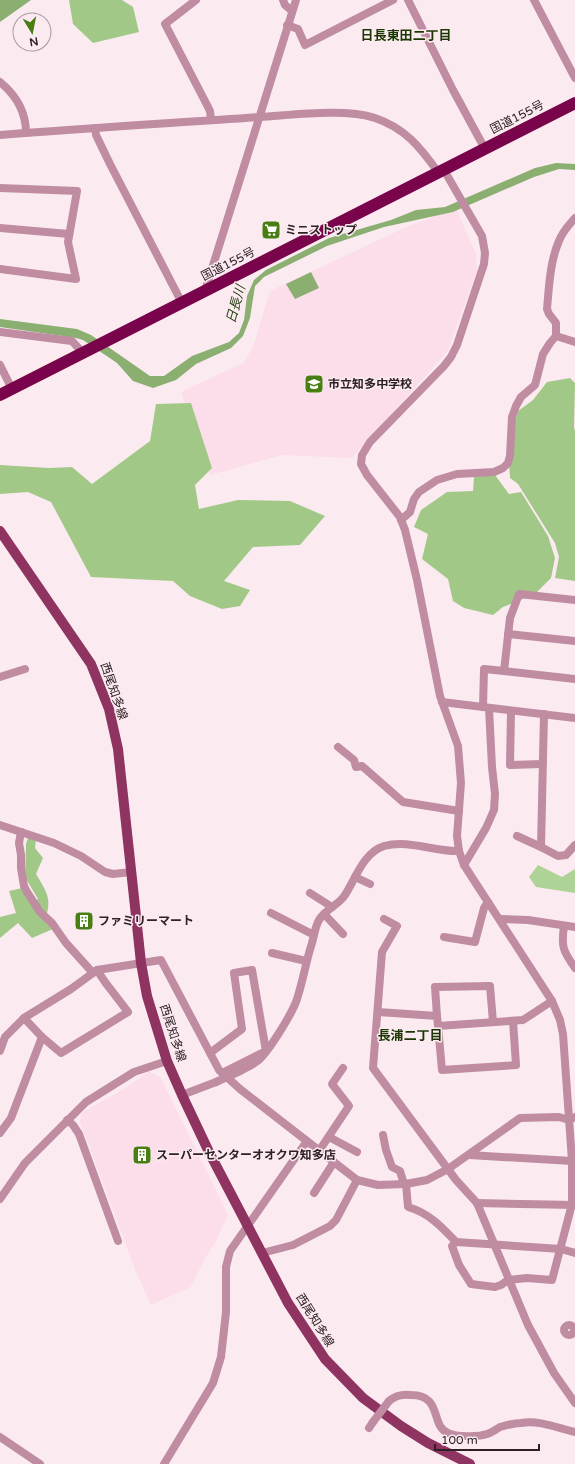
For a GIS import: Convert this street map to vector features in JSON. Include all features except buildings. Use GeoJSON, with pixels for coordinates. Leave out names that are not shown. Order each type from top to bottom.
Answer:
{"type":"FeatureCollection","features":[{"type":"Feature","properties":{"kind":"highway","name":"国道155号"},"geometry":{"type":"LineString","coordinates":[[0,395],[575,103]]}},
{"type":"Feature","properties":{"kind":"main road","name":"西尾知多線"},"geometry":{"type":"LineString","coordinates":[[0,530],[91,664],[108,708],[118,749],[141,963],[147,996],[167,1061],[182,1095],[288,1303],[325,1359],[363,1398],[401,1426],[428,1443],[470,1464]]}},
{"type":"Feature","properties":{"kind":"street"},"geometry":{"type":"LineString","coordinates":[[196,0],[165,24],[210,111],[211,119]]}},
{"type":"Feature","properties":{"kind":"street"},"geometry":{"type":"LineString","coordinates":[[283,0],[285,5],[292,11]]}},
{"type":"Feature","properties":{"kind":"street"},"geometry":{"type":"LineString","coordinates":[[205,291],[296,0]]}},
{"type":"Feature","properties":{"kind":"street"},"geometry":{"type":"LineString","coordinates":[[288,25],[298,29],[305,44],[393,0]]}},
{"type":"Feature","properties":{"kind":"street"},"geometry":{"type":"LineString","coordinates":[[408,0],[453,90],[485,149]]}},
{"type":"Feature","properties":{"kind":"street"},"geometry":{"type":"LineString","coordinates":[[536,1],[575,78]]}},
{"type":"Feature","properties":{"kind":"street"},"geometry":{"type":"LineString","coordinates":[[0,82],[12,94],[21,107],[25,119],[26,133]]}},
{"type":"Feature","properties":{"kind":"street"},"geometry":{"type":"LineString","coordinates":[[0,135],[211,119],[340,113],[362,114],[376,118],[406,133],[441,171],[459,197],[482,236],[485,253],[480,279],[457,345],[451,357],[370,442],[365,449],[361,459],[361,464],[362,468],[401,520],[405,530],[417,580],[434,669],[442,702],[458,746],[461,783],[457,836],[459,852],[464,866],[500,919],[552,1001],[560,1020],[563,1034],[572,1118],[574,1205],[552,1280],[527,1278],[508,1280],[495,1287],[471,1284],[459,1266],[452,1246],[456,1242]]}},
{"type":"Feature","properties":{"kind":"street"},"geometry":{"type":"LineString","coordinates":[[95,128],[96,136],[106,157],[182,303]]}},
{"type":"Feature","properties":{"kind":"street"},"geometry":{"type":"LineString","coordinates":[[0,188],[77,191],[69,234],[69,248],[76,279],[0,269]]}},
{"type":"Feature","properties":{"kind":"street"},"geometry":{"type":"LineString","coordinates":[[401,520],[410,512],[414,499],[419,492],[437,480],[457,474],[494,472],[503,468],[508,463],[510,456],[512,416],[521,398],[535,385],[543,354],[556,336],[556,323],[547,309],[550,279],[559,240],[575,218]]}},
{"type":"Feature","properties":{"kind":"street"},"geometry":{"type":"LineString","coordinates":[[0,228],[69,234]]}},
{"type":"Feature","properties":{"kind":"street"},"geometry":{"type":"LineString","coordinates":[[0,332],[72,341],[83,353]]}},
{"type":"Feature","properties":{"kind":"street"},"geometry":{"type":"LineString","coordinates":[[556,336],[575,342]]}},
{"type":"Feature","properties":{"kind":"street"},"geometry":{"type":"LineString","coordinates":[[0,365],[12,389]]}},
{"type":"Feature","properties":{"kind":"street"},"geometry":{"type":"LineString","coordinates":[[504,671],[510,618],[519,594],[575,600]]}},
{"type":"Feature","properties":{"kind":"street"},"geometry":{"type":"LineString","coordinates":[[508,634],[575,641]]}},
{"type":"Feature","properties":{"kind":"street"},"geometry":{"type":"LineString","coordinates":[[0,677],[25,668]]}},
{"type":"Feature","properties":{"kind":"street"},"geometry":{"type":"LineString","coordinates":[[464,866],[486,828],[494,810],[496,794],[486,707],[484,669],[575,679]]}},
{"type":"Feature","properties":{"kind":"street"},"geometry":{"type":"LineString","coordinates":[[442,702],[575,718]]}},
{"type":"Feature","properties":{"kind":"street"},"geometry":{"type":"LineString","coordinates":[[511,711],[510,765],[542,764]]}},
{"type":"Feature","properties":{"kind":"street"},"geometry":{"type":"LineString","coordinates":[[541,847],[544,714]]}},
{"type":"Feature","properties":{"kind":"street"},"geometry":{"type":"LineString","coordinates":[[338,748],[354,760],[356,766],[362,766],[403,802],[459,810]]}},
{"type":"Feature","properties":{"kind":"street"},"geometry":{"type":"LineString","coordinates":[[0,825],[54,843],[90,861],[105,872],[114,874],[132,872]]}},
{"type":"Feature","properties":{"kind":"street"},"geometry":{"type":"LineString","coordinates":[[21,832],[19,843],[21,868],[24,886],[27,892],[40,912],[52,923],[66,944],[95,971],[128,1012],[60,1053],[24,1018]]}},
{"type":"Feature","properties":{"kind":"street"},"geometry":{"type":"LineString","coordinates":[[517,836],[558,856],[566,855],[575,845]]}},
{"type":"Feature","properties":{"kind":"street"},"geometry":{"type":"LineString","coordinates":[[182,1095],[240,1071],[257,1062],[266,1051],[292,1012],[300,989],[306,961],[318,921],[344,897],[370,855],[382,847],[409,844],[451,852],[459,852]]}},
{"type":"Feature","properties":{"kind":"street"},"geometry":{"type":"LineString","coordinates":[[355,877],[370,884]]}},
{"type":"Feature","properties":{"kind":"street"},"geometry":{"type":"LineString","coordinates":[[310,893],[332,907]]}},
{"type":"Feature","properties":{"kind":"street"},"geometry":{"type":"LineString","coordinates":[[444,937],[475,942],[484,908],[488,902]]}},
{"type":"Feature","properties":{"kind":"street"},"geometry":{"type":"LineString","coordinates":[[271,913],[314,935]]}},
{"type":"Feature","properties":{"kind":"street"},"geometry":{"type":"LineString","coordinates":[[324,914],[343,934]]}},
{"type":"Feature","properties":{"kind":"street"},"geometry":{"type":"LineString","coordinates":[[384,919],[396,926],[382,952],[373,1068],[456,1180],[477,1203],[493,1245],[528,1325],[554,1373],[575,1403]]}},
{"type":"Feature","properties":{"kind":"street"},"geometry":{"type":"LineString","coordinates":[[500,919],[528,920],[575,927]]}},
{"type":"Feature","properties":{"kind":"street"},"geometry":{"type":"LineString","coordinates":[[564,926],[562,944],[566,955],[575,968]]}},
{"type":"Feature","properties":{"kind":"street"},"geometry":{"type":"LineString","coordinates":[[272,954],[306,961]]}},
{"type":"Feature","properties":{"kind":"street"},"geometry":{"type":"LineString","coordinates":[[0,1051],[5,1037],[24,1018],[71,989],[95,971],[160,960],[222,1073],[240,1089],[357,1180],[378,1185],[406,1184],[427,1180],[448,1169],[469,1155],[520,1118],[572,1118]]}},
{"type":"Feature","properties":{"kind":"street"},"geometry":{"type":"LineString","coordinates":[[210,1053],[242,1029],[234,973],[252,970],[266,1051]]}},
{"type":"Feature","properties":{"kind":"street"},"geometry":{"type":"LineString","coordinates":[[493,1022],[490,986],[435,987],[442,1070],[516,1065],[513,1021]]}},
{"type":"Feature","properties":{"kind":"street"},"geometry":{"type":"LineString","coordinates":[[438,1026],[523,1020],[552,1001]]}},
{"type":"Feature","properties":{"kind":"street"},"geometry":{"type":"LineString","coordinates":[[378,1012],[437,1016]]}},
{"type":"Feature","properties":{"kind":"street"},"geometry":{"type":"LineString","coordinates":[[0,1133],[3,1122],[11,1118],[42,1037]]}},
{"type":"Feature","properties":{"kind":"street"},"geometry":{"type":"LineString","coordinates":[[222,1073],[266,1051]]}},
{"type":"Feature","properties":{"kind":"street"},"geometry":{"type":"LineString","coordinates":[[0,1199],[25,1163],[86,1102],[134,1072],[167,1061]]}},
{"type":"Feature","properties":{"kind":"street"},"geometry":{"type":"LineString","coordinates":[[319,1151],[349,1106],[332,1084],[344,1068]]}},
{"type":"Feature","properties":{"kind":"street"},"geometry":{"type":"LineString","coordinates":[[67,1120],[73,1125],[79,1134],[118,1241]]}},
{"type":"Feature","properties":{"kind":"street"},"geometry":{"type":"LineString","coordinates":[[382,1135],[392,1167],[400,1171],[403,1181],[406,1184],[408,1207],[429,1216],[456,1242],[561,1249],[575,1253]]}},
{"type":"Feature","properties":{"kind":"street"},"geometry":{"type":"LineString","coordinates":[[329,1137],[357,1152]]}},
{"type":"Feature","properties":{"kind":"street"},"geometry":{"type":"LineString","coordinates":[[164,1464],[213,1383],[221,1357],[225,1324],[226,1267],[230,1251],[307,1141]]}},
{"type":"Feature","properties":{"kind":"street"},"geometry":{"type":"LineString","coordinates":[[469,1155],[572,1161]]}},
{"type":"Feature","properties":{"kind":"street"},"geometry":{"type":"LineString","coordinates":[[314,1193],[334,1162]]}},
{"type":"Feature","properties":{"kind":"street"},"geometry":{"type":"LineString","coordinates":[[262,1253],[293,1245],[330,1226],[336,1220],[357,1180]]}},
{"type":"Feature","properties":{"kind":"street"},"geometry":{"type":"LineString","coordinates":[[477,1203],[574,1205]]}},
{"type":"Feature","properties":{"kind":"street"},"geometry":{"type":"LineString","coordinates":[[371,1425],[393,1397],[403,1394],[425,1397],[435,1409],[438,1422],[443,1430],[448,1434],[468,1436],[486,1435],[500,1427],[521,1423],[539,1422],[575,1432]]}},
{"type":"Feature","properties":{"kind":"street"},"geometry":{"type":"LineString","coordinates":[[0,1437],[40,1464]]}},
{"type":"Feature","properties":{"kind":"shaded area"},"geometry":{"type":"Polygon","coordinates":[[[0,0],[31,0],[12,12],[0,22],[0,0]]]}},
{"type":"Feature","properties":{"kind":"shaded area"},"geometry":{"type":"Polygon","coordinates":[[[69,0],[122,0],[133,7],[139,32],[93,43],[73,24],[69,0]]]}},
{"type":"Feature","properties":{"kind":"shaded area"},"geometry":{"type":"Polygon","coordinates":[[[556,163],[575,164],[575,170],[559,169],[534,177],[453,212],[384,227],[327,246],[264,277],[255,286],[250,318],[243,336],[231,348],[196,364],[176,380],[153,388],[133,381],[117,363],[83,340],[0,327],[0,319],[77,329],[91,335],[150,376],[164,376],[192,356],[229,342],[239,333],[244,320],[247,296],[254,280],[266,270],[329,238],[391,220],[416,210],[445,207],[535,168],[556,163]]]}},
{"type":"Feature","properties":{"kind":"shaded area"},"geometry":{"type":"Polygon","coordinates":[[[456,208],[476,254],[477,270],[448,351],[352,458],[282,455],[210,475],[181,392],[243,363],[253,347],[270,291],[404,228],[456,208]]]}},
{"type":"Feature","properties":{"kind":"shaded area"},"geometry":{"type":"Polygon","coordinates":[[[311,272],[319,288],[295,299],[286,284],[311,272]]]}},
{"type":"Feature","properties":{"kind":"shaded area"},"geometry":{"type":"Polygon","coordinates":[[[570,378],[575,383],[575,581],[555,578],[559,557],[555,543],[518,484],[510,478],[509,463],[511,438],[518,411],[533,400],[547,382],[570,378]]]}},
{"type":"Feature","properties":{"kind":"shaded area"},"geometry":{"type":"Polygon","coordinates":[[[191,403],[212,468],[195,485],[199,509],[238,500],[290,501],[325,516],[300,545],[253,547],[224,581],[250,590],[240,606],[222,609],[190,596],[173,581],[91,577],[51,502],[28,492],[0,494],[0,465],[49,468],[72,467],[92,484],[150,441],[156,404],[191,403]]]}},
{"type":"Feature","properties":{"kind":"shaded area"},"geometry":{"type":"Polygon","coordinates":[[[495,475],[509,494],[521,492],[548,536],[555,558],[551,578],[535,594],[503,607],[493,615],[464,608],[453,601],[448,579],[422,559],[428,534],[414,527],[421,510],[447,492],[473,491],[474,477],[495,475]]]}},
{"type":"Feature","properties":{"kind":"shaded area"},"geometry":{"type":"Polygon","coordinates":[[[28,838],[36,840],[35,848],[43,858],[36,874],[45,890],[48,900],[45,919],[53,929],[32,938],[18,923],[0,938],[0,917],[16,913],[9,891],[22,888],[33,903],[38,899],[25,877],[26,844],[28,838]]]}},
{"type":"Feature","properties":{"kind":"shaded area"},"geometry":{"type":"Polygon","coordinates":[[[538,865],[562,877],[575,869],[575,893],[536,887],[529,877],[538,865]]]}},
{"type":"Feature","properties":{"kind":"shaded area"},"geometry":{"type":"Polygon","coordinates":[[[149,1071],[161,1078],[228,1215],[216,1241],[205,1258],[191,1287],[151,1305],[136,1272],[80,1122],[81,1113],[129,1086],[149,1071]]]}},
{"type":"Feature","properties":{"kind":"place","name":"ミニストップ"},"geometry":{"type":"Point","coordinates":[271,230]}},
{"type":"Feature","properties":{"kind":"place","name":"市立知多中学校"},"geometry":{"type":"Point","coordinates":[314,384]}},
{"type":"Feature","properties":{"kind":"place","name":"ファミリーマート"},"geometry":{"type":"Point","coordinates":[84,921]}},
{"type":"Feature","properties":{"kind":"place","name":"スーパーセンターオオクワ知多店"},"geometry":{"type":"Point","coordinates":[142,1155]}},
{"type":"Feature","properties":{"kind":"district","name":"日長東田二丁目"},"geometry":{"type":"Point","coordinates":[406,35]}},
{"type":"Feature","properties":{"kind":"district","name":"長浦二丁目"},"geometry":{"type":"Point","coordinates":[410,1035]}},
{"type":"Feature","properties":{"kind":"water label","name":"日長川"},"geometry":{"type":"Point","coordinates":[235,304]}}]}
